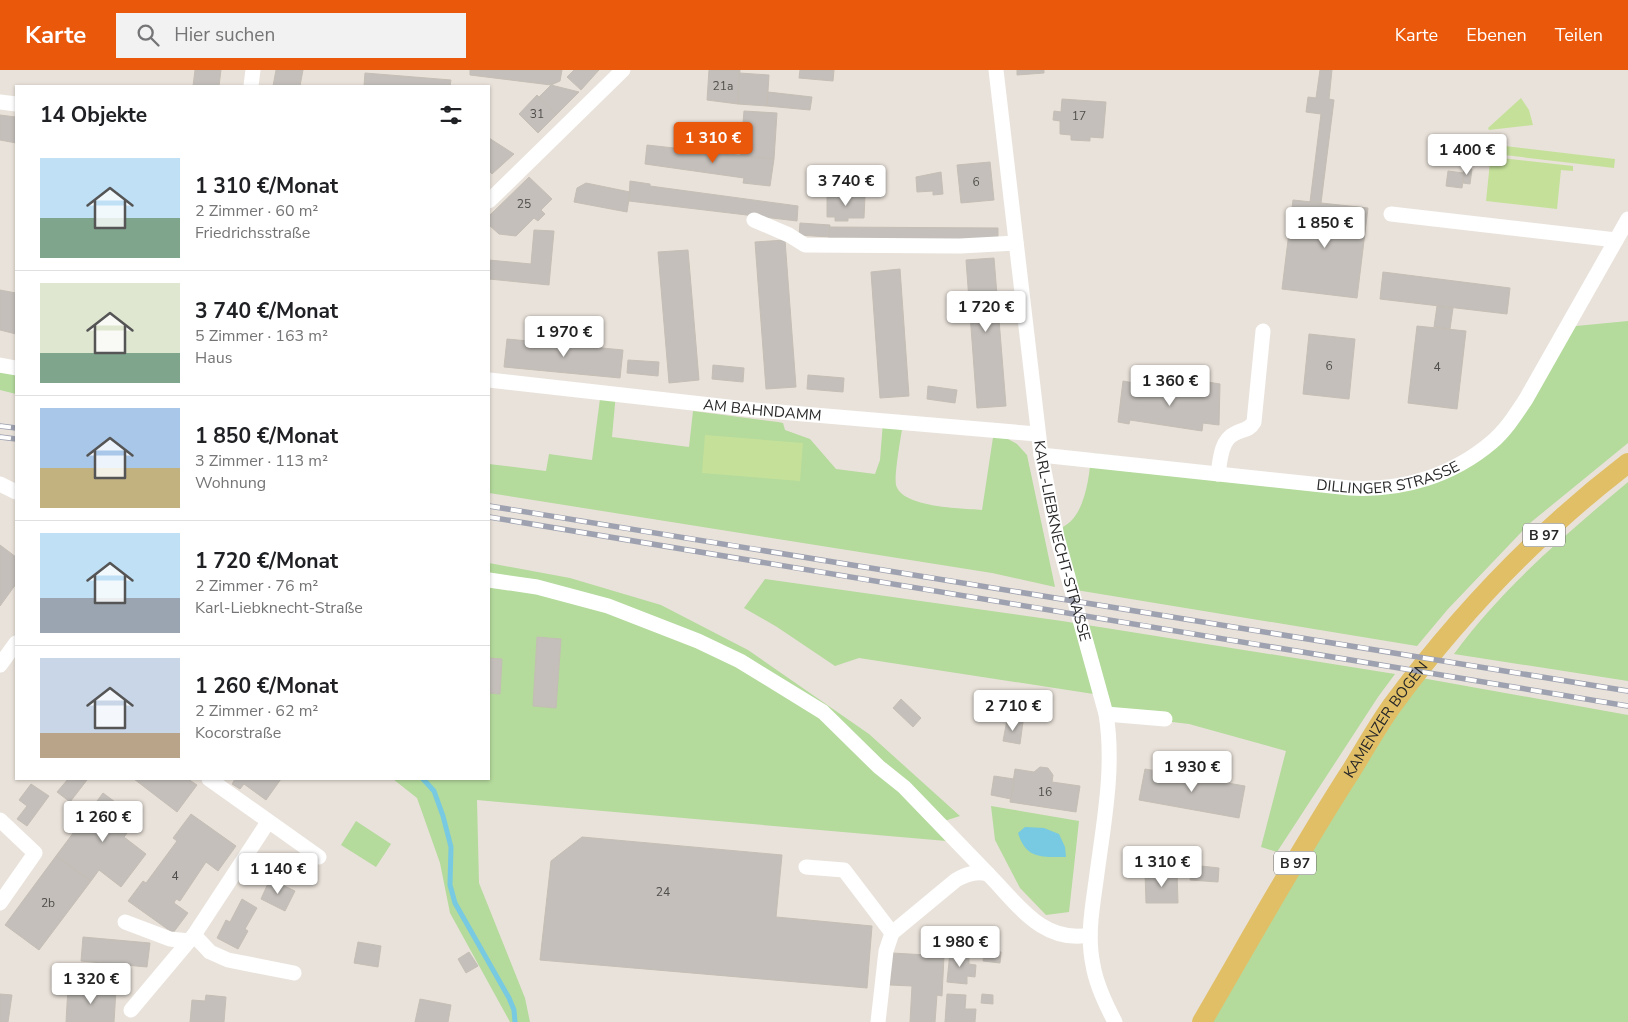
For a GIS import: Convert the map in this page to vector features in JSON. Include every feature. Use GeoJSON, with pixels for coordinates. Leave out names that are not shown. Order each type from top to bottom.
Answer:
{"type":"FeatureCollection","features":[{"type":"Feature","properties":{"kind":"main road","name":"KAMENZER BOGEN"},"geometry":{"type":"LineString","coordinates":[[1202,1022],[1326,810],[1391,707],[1466,614],[1519,558],[1559,520],[1628,464]]}},
{"type":"Feature","properties":{"kind":"street"},"geometry":{"type":"LineString","coordinates":[[250,85],[252,70]]}},
{"type":"Feature","properties":{"kind":"street"},"geometry":{"type":"LineString","coordinates":[[490,200],[623,70]]}},
{"type":"Feature","properties":{"kind":"street","name":"KARL-LIEBKNECHT-STRASSE"},"geometry":{"type":"LineString","coordinates":[[996,70],[1040,455],[1057,537],[1106,714],[1110,758],[1090,935],[1093,966],[1107,1008],[1115,1022]]}},
{"type":"Feature","properties":{"kind":"street"},"geometry":{"type":"LineString","coordinates":[[0,102],[15,104]]}},
{"type":"Feature","properties":{"kind":"street"},"geometry":{"type":"LineString","coordinates":[[1391,214],[1616,240]]}},
{"type":"Feature","properties":{"kind":"street","name":"DILLINGER STRASSE"},"geometry":{"type":"LineString","coordinates":[[1040,455],[1375,490],[1404,486],[1433,477],[1474,455],[1499,435],[1526,400],[1628,219]]}},
{"type":"Feature","properties":{"kind":"street"},"geometry":{"type":"LineString","coordinates":[[754,220],[789,235],[805,245],[960,246],[1016,243]]}},
{"type":"Feature","properties":{"kind":"street"},"geometry":{"type":"LineString","coordinates":[[1218,474],[1225,443],[1233,434],[1250,428],[1254,422],[1263,331]]}},
{"type":"Feature","properties":{"kind":"street"},"geometry":{"type":"LineString","coordinates":[[0,365],[15,368]]}},
{"type":"Feature","properties":{"kind":"street","name":"AM BAHNDAMM"},"geometry":{"type":"LineString","coordinates":[[490,380],[763,411],[1037,434]]}},
{"type":"Feature","properties":{"kind":"street"},"geometry":{"type":"LineString","coordinates":[[0,484],[15,492]]}},
{"type":"Feature","properties":{"kind":"street"},"geometry":{"type":"LineString","coordinates":[[490,580],[537,587],[608,606],[690,637],[740,661],[822,712],[879,767],[904,787],[1029,918],[1045,929],[1065,934],[1090,935]]}},
{"type":"Feature","properties":{"kind":"street"},"geometry":{"type":"LineString","coordinates":[[0,665],[15,644]]}},
{"type":"Feature","properties":{"kind":"street"},"geometry":{"type":"LineString","coordinates":[[1106,714],[1165,719]]}},
{"type":"Feature","properties":{"kind":"street"},"geometry":{"type":"LineString","coordinates":[[210,780],[319,857]]}},
{"type":"Feature","properties":{"kind":"street"},"geometry":{"type":"LineString","coordinates":[[0,820],[35,853],[0,903]]}},
{"type":"Feature","properties":{"kind":"street"},"geometry":{"type":"LineString","coordinates":[[132,1010],[192,938],[268,822]]}},
{"type":"Feature","properties":{"kind":"street"},"geometry":{"type":"LineString","coordinates":[[806,868],[844,870],[892,933]]}},
{"type":"Feature","properties":{"kind":"street"},"geometry":{"type":"LineString","coordinates":[[878,1022],[886,951],[892,933],[956,880],[976,872],[988,874]]}},
{"type":"Feature","properties":{"kind":"street"},"geometry":{"type":"LineString","coordinates":[[125,922],[170,940],[192,938],[210,952],[228,960],[294,973]]}},
{"type":"Feature","properties":{"kind":"green space"},"geometry":{"type":"Polygon","coordinates":[[[1521,98],[1529,110],[1533,125],[1489,130],[1488,128],[1521,98]]]}},
{"type":"Feature","properties":{"kind":"green space"},"geometry":{"type":"Polygon","coordinates":[[[1454,140],[1615,159],[1614,168],[1453,149],[1454,140]]]}},
{"type":"Feature","properties":{"kind":"green space"},"geometry":{"type":"Polygon","coordinates":[[[1465,154],[1573,166],[1573,171],[1561,170],[1557,209],[1486,201],[1490,162],[1465,159],[1465,154]]]}},
{"type":"Feature","properties":{"kind":"green space"},"geometry":{"type":"Polygon","coordinates":[[[1628,321],[1628,443],[1530,523],[1448,609],[1417,646],[1076,590],[1058,530],[1068,524],[1076,515],[1084,498],[1091,453],[1323,481],[1397,482],[1475,455],[1576,326],[1628,321]]]}},
{"type":"Feature","properties":{"kind":"green space"},"geometry":{"type":"Polygon","coordinates":[[[0,365],[15,369],[15,394],[0,390],[0,365]]]}},
{"type":"Feature","properties":{"kind":"green space"},"geometry":{"type":"Polygon","coordinates":[[[601,391],[616,393],[612,437],[689,447],[693,411],[778,422],[783,423],[785,430],[810,439],[836,469],[875,474],[880,460],[883,422],[903,423],[896,480],[896,485],[901,493],[909,498],[934,505],[982,510],[994,431],[1017,444],[1027,455],[1055,587],[992,573],[490,493],[490,464],[546,471],[549,454],[592,460],[601,391]]]}},
{"type":"Feature","properties":{"kind":"green space"},"geometry":{"type":"Polygon","coordinates":[[[705,435],[803,443],[800,481],[702,473],[705,435]]]}},
{"type":"Feature","properties":{"kind":"green space"},"geometry":{"type":"Polygon","coordinates":[[[1628,482],[1628,681],[1454,654],[1493,606],[1514,584],[1558,542],[1628,482]]]}},
{"type":"Feature","properties":{"kind":"green space"},"geometry":{"type":"Polygon","coordinates":[[[490,563],[570,578],[661,605],[748,650],[869,734],[960,816],[938,823],[958,842],[477,800],[479,883],[525,998],[530,1022],[510,1022],[450,913],[440,863],[417,798],[394,780],[490,780],[490,563]]]}},
{"type":"Feature","properties":{"kind":"green space"},"geometry":{"type":"Polygon","coordinates":[[[765,579],[1062,621],[1395,674],[1277,852],[1261,847],[1286,751],[1189,724],[1106,714],[1100,695],[859,658],[835,666],[777,627],[744,608],[765,579]]]}},
{"type":"Feature","properties":{"kind":"green space"},"geometry":{"type":"Polygon","coordinates":[[[1416,677],[1628,715],[1628,1022],[1205,1022],[1416,677]]]}},
{"type":"Feature","properties":{"kind":"green space"},"geometry":{"type":"Polygon","coordinates":[[[991,806],[1079,821],[1069,912],[1046,915],[1020,888],[995,840],[991,806]]]}},
{"type":"Feature","properties":{"kind":"green space"},"geometry":{"type":"Polygon","coordinates":[[[356,821],[391,844],[376,867],[341,845],[356,821]]]}},
{"type":"Feature","properties":{"kind":"water"},"geometry":{"type":"Polygon","coordinates":[[[1025,827],[1044,828],[1059,834],[1065,847],[1066,857],[1049,857],[1030,852],[1025,848],[1018,833],[1025,827]]]}},
{"type":"Feature","properties":{"kind":"building"},"geometry":{"type":"Polygon","coordinates":[[[195,70],[221,70],[219,85],[193,85],[195,70]]]}},
{"type":"Feature","properties":{"kind":"building"},"geometry":{"type":"Polygon","coordinates":[[[276,70],[303,70],[300,85],[273,85],[276,70]]]}},
{"type":"Feature","properties":{"kind":"building"},"geometry":{"type":"Polygon","coordinates":[[[470,70],[562,70],[560,81],[551,85],[470,75],[470,70]]]}},
{"type":"Feature","properties":{"kind":"building"},"geometry":{"type":"Polygon","coordinates":[[[574,70],[599,70],[581,90],[567,77],[574,70]]]}},
{"type":"Feature","properties":{"kind":"building"},"geometry":{"type":"Polygon","coordinates":[[[709,70],[740,70],[738,104],[707,100],[709,70]]]}},
{"type":"Feature","properties":{"kind":"building"},"geometry":{"type":"Polygon","coordinates":[[[800,70],[834,70],[833,81],[799,78],[800,70]]]}},
{"type":"Feature","properties":{"kind":"building"},"geometry":{"type":"Polygon","coordinates":[[[1017,70],[1044,70],[1044,73],[1017,75],[1017,70]]]}},
{"type":"Feature","properties":{"kind":"building"},"geometry":{"type":"Polygon","coordinates":[[[1320,70],[1332,70],[1329,99],[1334,100],[1321,203],[1310,202],[1321,114],[1306,112],[1308,97],[1316,98],[1320,70]]]}},
{"type":"Feature","properties":{"kind":"building"},"geometry":{"type":"Polygon","coordinates":[[[365,73],[451,80],[450,85],[364,85],[365,73]]]}},
{"type":"Feature","properties":{"kind":"building"},"geometry":{"type":"Polygon","coordinates":[[[739,73],[769,75],[767,106],[738,104],[739,73]]]}},
{"type":"Feature","properties":{"kind":"building"},"geometry":{"type":"Polygon","coordinates":[[[551,85],[579,92],[556,115],[539,97],[551,85]]]}},
{"type":"Feature","properties":{"kind":"building"},"geometry":{"type":"Polygon","coordinates":[[[768,92],[812,97],[810,110],[767,106],[768,92]]]}},
{"type":"Feature","properties":{"kind":"building"},"geometry":{"type":"Polygon","coordinates":[[[537,95],[556,115],[538,133],[519,114],[537,95]]]}},
{"type":"Feature","properties":{"kind":"building"},"geometry":{"type":"Polygon","coordinates":[[[1062,99],[1106,102],[1103,138],[1090,137],[1090,141],[1071,140],[1071,135],[1060,134],[1060,121],[1053,120],[1054,111],[1061,112],[1062,99]]]}},
{"type":"Feature","properties":{"kind":"building"},"geometry":{"type":"Polygon","coordinates":[[[744,111],[777,113],[774,159],[740,157],[744,111]]]}},
{"type":"Feature","properties":{"kind":"building"},"geometry":{"type":"Polygon","coordinates":[[[0,115],[15,117],[15,143],[0,140],[0,115]]]}},
{"type":"Feature","properties":{"kind":"building"},"geometry":{"type":"Polygon","coordinates":[[[490,139],[514,154],[492,174],[490,172],[490,139]]]}},
{"type":"Feature","properties":{"kind":"building"},"geometry":{"type":"Polygon","coordinates":[[[647,145],[774,159],[770,186],[743,183],[744,178],[645,164],[647,145]]]}},
{"type":"Feature","properties":{"kind":"building"},"geometry":{"type":"Polygon","coordinates":[[[990,162],[994,200],[961,203],[957,165],[990,162]]]}},
{"type":"Feature","properties":{"kind":"building"},"geometry":{"type":"Polygon","coordinates":[[[1464,169],[1472,169],[1470,184],[1463,183],[1464,169]]]}},
{"type":"Feature","properties":{"kind":"building"},"geometry":{"type":"Polygon","coordinates":[[[1448,171],[1464,173],[1462,188],[1446,186],[1448,171]]]}},
{"type":"Feature","properties":{"kind":"building"},"geometry":{"type":"Polygon","coordinates":[[[941,172],[943,194],[933,195],[933,191],[917,192],[916,177],[941,172]]]}},
{"type":"Feature","properties":{"kind":"building"},"geometry":{"type":"Polygon","coordinates":[[[529,177],[552,199],[541,210],[545,214],[538,221],[534,218],[516,236],[499,234],[490,226],[490,215],[529,177]]]}},
{"type":"Feature","properties":{"kind":"building"},"geometry":{"type":"Polygon","coordinates":[[[630,181],[650,184],[650,186],[798,206],[797,221],[629,201],[630,181]]]}},
{"type":"Feature","properties":{"kind":"building"},"geometry":{"type":"Polygon","coordinates":[[[586,183],[630,192],[627,212],[574,202],[577,188],[586,183]]]}},
{"type":"Feature","properties":{"kind":"building"},"geometry":{"type":"Polygon","coordinates":[[[827,195],[865,196],[864,218],[848,218],[848,221],[835,221],[835,217],[827,217],[827,195]]]}},
{"type":"Feature","properties":{"kind":"building"},"geometry":{"type":"Polygon","coordinates":[[[1293,200],[1368,208],[1357,298],[1282,289],[1293,200]]]}},
{"type":"Feature","properties":{"kind":"building"},"geometry":{"type":"Polygon","coordinates":[[[800,223],[830,225],[829,237],[799,235],[800,223]]]}},
{"type":"Feature","properties":{"kind":"building"},"geometry":{"type":"Polygon","coordinates":[[[829,227],[998,228],[998,241],[829,240],[829,227]]]}},
{"type":"Feature","properties":{"kind":"building"},"geometry":{"type":"Polygon","coordinates":[[[534,230],[554,231],[549,285],[490,279],[490,260],[531,264],[534,230]]]}},
{"type":"Feature","properties":{"kind":"building"},"geometry":{"type":"Polygon","coordinates":[[[785,240],[796,387],[766,389],[755,242],[785,240]]]}},
{"type":"Feature","properties":{"kind":"building"},"geometry":{"type":"Polygon","coordinates":[[[688,250],[699,380],[669,383],[658,252],[688,250]]]}},
{"type":"Feature","properties":{"kind":"building"},"geometry":{"type":"Polygon","coordinates":[[[994,258],[1006,406],[977,408],[966,260],[994,258]]]}},
{"type":"Feature","properties":{"kind":"building"},"geometry":{"type":"Polygon","coordinates":[[[900,269],[909,396],[880,398],[871,272],[900,269]]]}},
{"type":"Feature","properties":{"kind":"building"},"geometry":{"type":"Polygon","coordinates":[[[1383,272],[1510,288],[1507,314],[1380,299],[1383,272]]]}},
{"type":"Feature","properties":{"kind":"building"},"geometry":{"type":"Polygon","coordinates":[[[0,290],[15,293],[15,334],[0,330],[0,290]]]}},
{"type":"Feature","properties":{"kind":"building"},"geometry":{"type":"Polygon","coordinates":[[[1437,306],[1453,308],[1450,329],[1434,327],[1437,306]]]}},
{"type":"Feature","properties":{"kind":"building"},"geometry":{"type":"Polygon","coordinates":[[[1417,326],[1466,331],[1457,409],[1408,403],[1417,326]]]}},
{"type":"Feature","properties":{"kind":"building"},"geometry":{"type":"Polygon","coordinates":[[[1309,334],[1355,339],[1349,399],[1303,394],[1309,334]]]}},
{"type":"Feature","properties":{"kind":"building"},"geometry":{"type":"Polygon","coordinates":[[[507,339],[623,350],[620,378],[504,367],[507,339]]]}},
{"type":"Feature","properties":{"kind":"building"},"geometry":{"type":"Polygon","coordinates":[[[628,360],[659,362],[658,376],[627,373],[628,360]]]}},
{"type":"Feature","properties":{"kind":"building"},"geometry":{"type":"Polygon","coordinates":[[[713,365],[744,368],[743,382],[712,379],[713,365]]]}},
{"type":"Feature","properties":{"kind":"building"},"geometry":{"type":"Polygon","coordinates":[[[808,375],[844,378],[843,392],[807,389],[808,375]]]}},
{"type":"Feature","properties":{"kind":"building"},"geometry":{"type":"Polygon","coordinates":[[[1123,381],[1134,383],[1133,387],[1203,396],[1208,382],[1220,384],[1219,425],[1203,423],[1202,431],[1130,420],[1129,424],[1118,422],[1123,381]]]}},
{"type":"Feature","properties":{"kind":"building"},"geometry":{"type":"Polygon","coordinates":[[[928,386],[957,390],[955,403],[927,399],[928,386]]]}},
{"type":"Feature","properties":{"kind":"building"},"geometry":{"type":"Polygon","coordinates":[[[0,545],[15,556],[15,585],[0,606],[0,545]]]}},
{"type":"Feature","properties":{"kind":"building"},"geometry":{"type":"Polygon","coordinates":[[[537,637],[561,639],[556,708],[533,706],[537,637]]]}},
{"type":"Feature","properties":{"kind":"building"},"geometry":{"type":"Polygon","coordinates":[[[490,658],[502,659],[500,694],[490,693],[490,658]]]}},
{"type":"Feature","properties":{"kind":"building"},"geometry":{"type":"Polygon","coordinates":[[[901,699],[921,718],[913,727],[893,708],[901,699]]]}},
{"type":"Feature","properties":{"kind":"building"},"geometry":{"type":"Polygon","coordinates":[[[1007,720],[1023,722],[1020,744],[1003,741],[1007,720]]]}},
{"type":"Feature","properties":{"kind":"building"},"geometry":{"type":"Polygon","coordinates":[[[1040,767],[1048,768],[1053,775],[1052,782],[1080,786],[1076,812],[1010,802],[1015,769],[1034,772],[1040,767]]]}},
{"type":"Feature","properties":{"kind":"building"},"geometry":{"type":"Polygon","coordinates":[[[1145,769],[1245,786],[1239,818],[1139,800],[1145,769]]]}},
{"type":"Feature","properties":{"kind":"building"},"geometry":{"type":"Polygon","coordinates":[[[994,776],[1014,779],[1011,799],[991,795],[994,776]]]}},
{"type":"Feature","properties":{"kind":"building"},"geometry":{"type":"Polygon","coordinates":[[[67,780],[87,780],[70,802],[57,792],[67,780]]]}},
{"type":"Feature","properties":{"kind":"building"},"geometry":{"type":"Polygon","coordinates":[[[135,780],[190,780],[197,785],[177,812],[135,780]]]}},
{"type":"Feature","properties":{"kind":"building"},"geometry":{"type":"Polygon","coordinates":[[[234,780],[280,780],[266,800],[244,784],[240,789],[232,784],[234,780]]]}},
{"type":"Feature","properties":{"kind":"building"},"geometry":{"type":"Polygon","coordinates":[[[31,784],[49,796],[27,826],[17,819],[27,806],[19,800],[31,784]]]}},
{"type":"Feature","properties":{"kind":"building"},"geometry":{"type":"Polygon","coordinates":[[[103,793],[138,819],[124,837],[146,854],[121,887],[99,870],[91,881],[56,856],[103,793]]]}},
{"type":"Feature","properties":{"kind":"building"},"geometry":{"type":"Polygon","coordinates":[[[191,814],[236,846],[218,871],[206,862],[180,901],[176,899],[174,903],[188,913],[173,933],[128,901],[143,881],[146,883],[177,841],[173,838],[191,814]]]}},
{"type":"Feature","properties":{"kind":"building"},"geometry":{"type":"Polygon","coordinates":[[[582,837],[782,855],[776,917],[872,926],[867,988],[540,960],[551,861],[582,837]]]}},
{"type":"Feature","properties":{"kind":"building"},"geometry":{"type":"Polygon","coordinates":[[[56,856],[91,881],[39,950],[5,925],[56,856]]]}},
{"type":"Feature","properties":{"kind":"building"},"geometry":{"type":"Polygon","coordinates":[[[1192,865],[1219,868],[1218,882],[1190,880],[1192,865]]]}},
{"type":"Feature","properties":{"kind":"building"},"geometry":{"type":"Polygon","coordinates":[[[1177,872],[1178,903],[1146,903],[1145,873],[1177,872]]]}},
{"type":"Feature","properties":{"kind":"building"},"geometry":{"type":"Polygon","coordinates":[[[270,879],[295,891],[285,911],[261,899],[270,879]]]}},
{"type":"Feature","properties":{"kind":"building"},"geometry":{"type":"Polygon","coordinates":[[[242,899],[257,908],[245,929],[248,931],[238,949],[217,938],[226,920],[230,922],[242,899]]]}},
{"type":"Feature","properties":{"kind":"building"},"geometry":{"type":"Polygon","coordinates":[[[83,937],[150,943],[147,967],[81,961],[83,937]]]}},
{"type":"Feature","properties":{"kind":"building"},"geometry":{"type":"Polygon","coordinates":[[[358,942],[381,946],[378,967],[354,963],[358,942]]]}},
{"type":"Feature","properties":{"kind":"building"},"geometry":{"type":"Polygon","coordinates":[[[984,951],[1001,952],[1000,963],[983,961],[984,951]]]}},
{"type":"Feature","properties":{"kind":"building"},"geometry":{"type":"Polygon","coordinates":[[[469,952],[478,966],[466,973],[458,959],[469,952]]]}},
{"type":"Feature","properties":{"kind":"building"},"geometry":{"type":"Polygon","coordinates":[[[950,952],[969,954],[969,964],[976,965],[975,977],[967,976],[967,984],[947,982],[950,952]]]}},
{"type":"Feature","properties":{"kind":"building"},"geometry":{"type":"Polygon","coordinates":[[[892,953],[944,956],[942,996],[937,995],[935,1022],[910,1022],[912,986],[890,985],[892,953]]]}},
{"type":"Feature","properties":{"kind":"building"},"geometry":{"type":"Polygon","coordinates":[[[68,987],[116,990],[114,1022],[66,1022],[68,987]]]}},
{"type":"Feature","properties":{"kind":"building"},"geometry":{"type":"Polygon","coordinates":[[[0,994],[12,995],[8,1022],[0,1022],[0,994]]]}},
{"type":"Feature","properties":{"kind":"building"},"geometry":{"type":"Polygon","coordinates":[[[947,994],[966,995],[965,1009],[976,1009],[975,1022],[945,1022],[947,994]]]}},
{"type":"Feature","properties":{"kind":"building"},"geometry":{"type":"Polygon","coordinates":[[[982,994],[993,995],[993,1004],[981,1003],[982,994]]]}},
{"type":"Feature","properties":{"kind":"building"},"geometry":{"type":"Polygon","coordinates":[[[206,995],[226,997],[224,1022],[190,1022],[192,1000],[205,1001],[206,995]]]}},
{"type":"Feature","properties":{"kind":"building"},"geometry":{"type":"Polygon","coordinates":[[[420,999],[451,1005],[448,1022],[415,1022],[420,999]]]}},
{"type":"Feature","properties":{"kind":"waterway"},"geometry":{"type":"LineString","coordinates":[[424,780],[434,791],[451,847],[450,885],[455,903],[509,998],[514,1010],[515,1022]]}},
{"type":"Feature","properties":{"kind":"railway"},"geometry":{"type":"LineString","coordinates":[[0,426],[15,428]]}},
{"type":"Feature","properties":{"kind":"railway"},"geometry":{"type":"LineString","coordinates":[[0,437],[15,439]]}},
{"type":"Feature","properties":{"kind":"railway"},"geometry":{"type":"LineString","coordinates":[[490,506],[1628,691]]}},
{"type":"Feature","properties":{"kind":"railway"},"geometry":{"type":"LineString","coordinates":[[490,517],[1628,706]]}}]}
